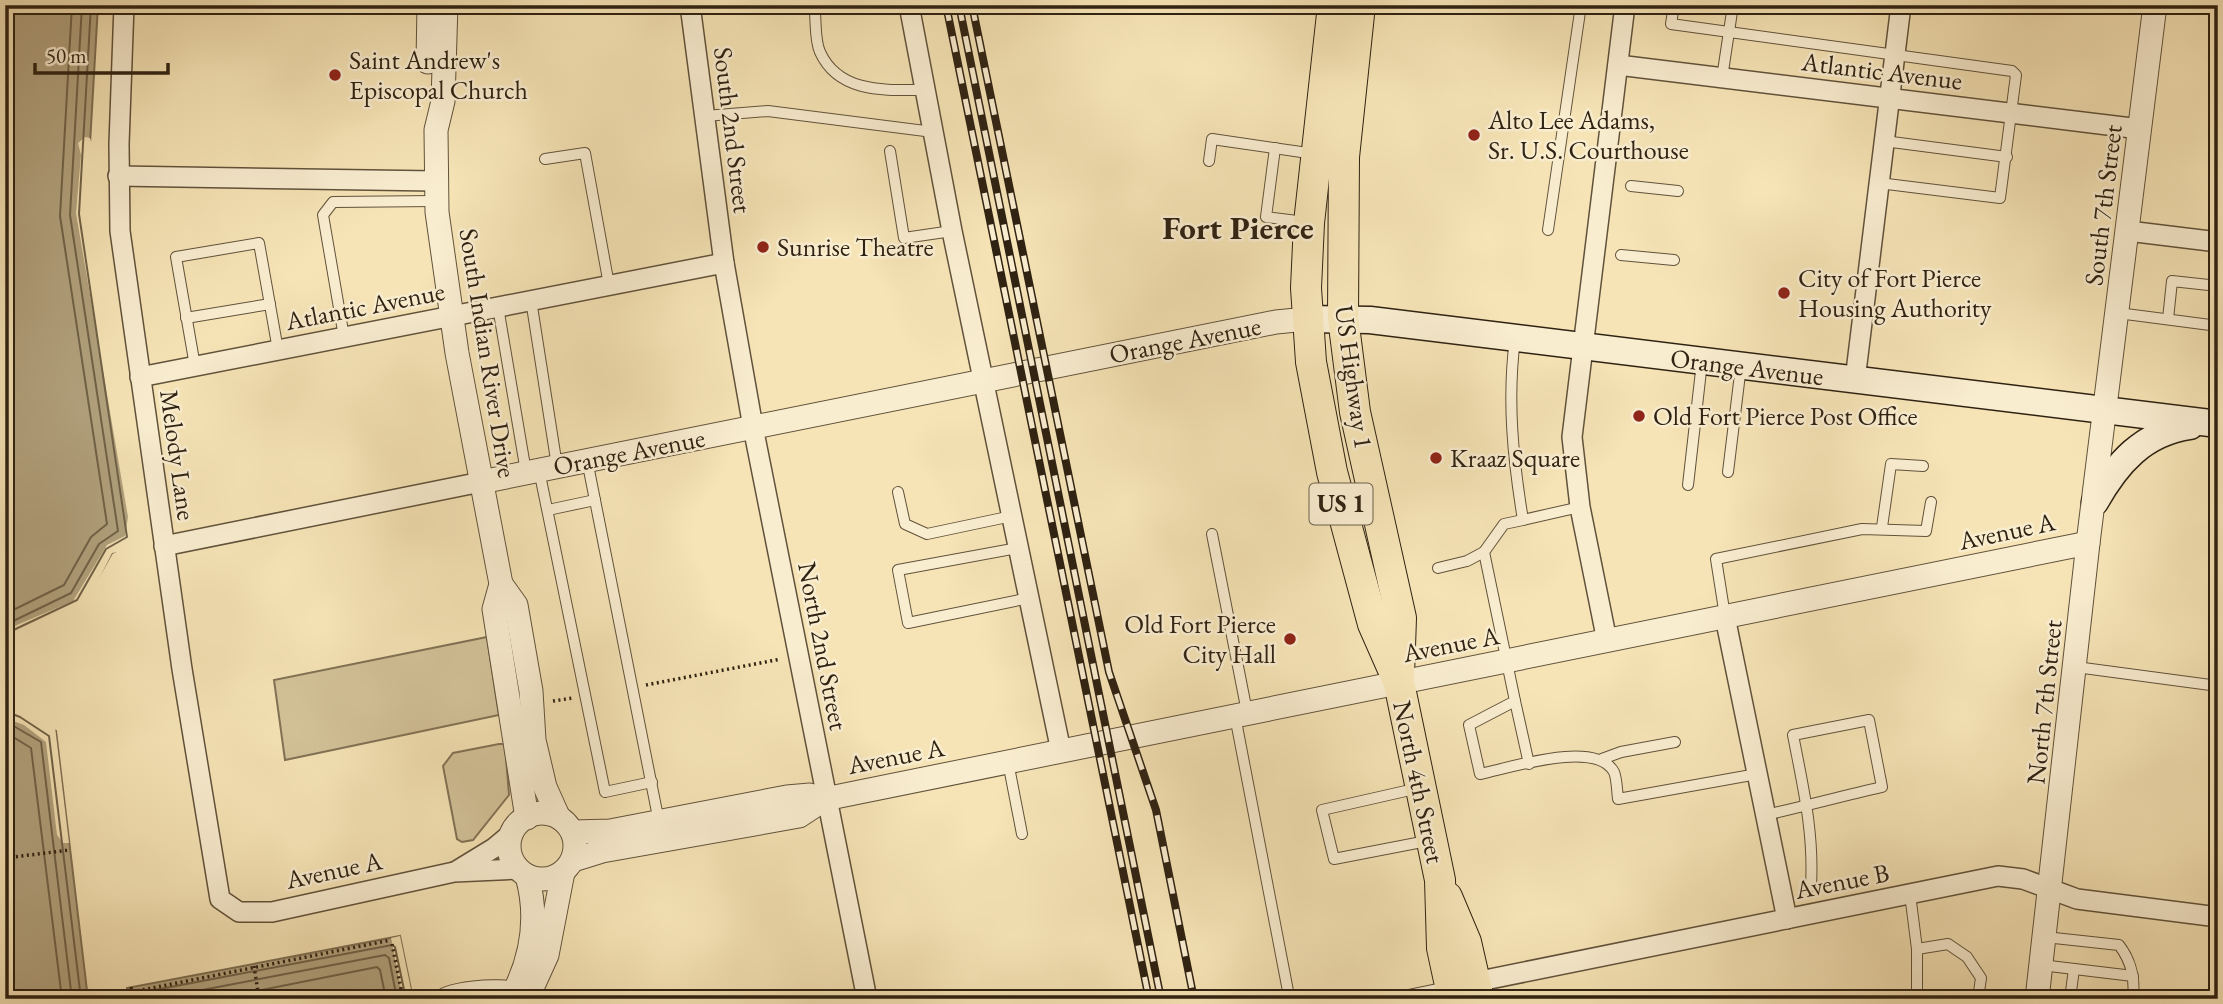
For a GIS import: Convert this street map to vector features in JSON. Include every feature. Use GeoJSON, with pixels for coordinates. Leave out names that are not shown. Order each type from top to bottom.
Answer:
{"type":"FeatureCollection","features":[{"type":"Feature","properties":{"kind":"main road","name":"US Highway 1"},"geometry":{"type":"LineString","coordinates":[[1333,5],[1309,223],[1307,319],[1318,407],[1332,472],[1373,624],[1399,683]]}},
{"type":"Feature","properties":{"kind":"main road","name":"US Highway 1"},"geometry":{"type":"LineString","coordinates":[[1360,5],[1344,157],[1343,318],[1355,412],[1401,618],[1399,683]]}},
{"type":"Feature","properties":{"kind":"main road","name":"Orange Avenue"},"geometry":{"type":"LineString","coordinates":[[1307,319],[1343,318],[2213,424]]}},
{"type":"Feature","properties":{"kind":"main road"},"geometry":{"type":"LineString","coordinates":[[2095,502],[2109,477],[2138,446],[2178,428],[2213,424]]}},
{"type":"Feature","properties":{"kind":"main road","name":"North 4th Street"},"geometry":{"type":"LineString","coordinates":[[1399,683],[1440,880],[1442,948],[1464,991]]}},
{"type":"Feature","properties":{"kind":"street","name":"Melody Lane"},"geometry":{"type":"LineString","coordinates":[[124,5],[118,176],[120,231],[215,880],[220,899],[227,906]]}},
{"type":"Feature","properties":{"kind":"street","name":"South Indian River Drive"},"geometry":{"type":"LineString","coordinates":[[429,5],[428,101],[436,130]]}},
{"type":"Feature","properties":{"kind":"street","name":"South Indian River Drive"},"geometry":{"type":"LineString","coordinates":[[446,5],[443,101],[436,130],[435,191],[452,316],[481,482],[501,584],[516,606],[531,691],[523,727],[519,826]]}},
{"type":"Feature","properties":{"kind":"street","name":"South 2nd Street"},"geometry":{"type":"LineString","coordinates":[[691,5],[724,263],[753,427]]}},
{"type":"Feature","properties":{"kind":"street"},"geometry":{"type":"LineString","coordinates":[[909,5],[952,231],[1061,751]]}},
{"type":"Feature","properties":{"kind":"street"},"geometry":{"type":"LineString","coordinates":[[1607,641],[1580,507],[1572,437],[1625,5]]}},
{"type":"Feature","properties":{"kind":"street"},"geometry":{"type":"LineString","coordinates":[[1855,380],[1901,5]]}},
{"type":"Feature","properties":{"kind":"street","name":"South 7th Street"},"geometry":{"type":"LineString","coordinates":[[2106,411],[2155,5]]}},
{"type":"Feature","properties":{"kind":"street","name":"Atlantic Avenue"},"geometry":{"type":"LineString","coordinates":[[1618,65],[2140,129]]}},
{"type":"Feature","properties":{"kind":"street"},"geometry":{"type":"LineString","coordinates":[[118,176],[435,191]]}},
{"type":"Feature","properties":{"kind":"street"},"geometry":{"type":"LineString","coordinates":[[2128,231],[2218,242]]}},
{"type":"Feature","properties":{"kind":"street","name":"Atlantic Avenue"},"geometry":{"type":"LineString","coordinates":[[140,377],[724,263]]}},
{"type":"Feature","properties":{"kind":"street","name":"Orange Avenue"},"geometry":{"type":"LineString","coordinates":[[164,546],[983,380],[1276,322],[1307,319]]}},
{"type":"Feature","properties":{"kind":"street","name":"North 7th Street"},"geometry":{"type":"LineString","coordinates":[[2037,999],[2088,543],[2106,411]]}},
{"type":"Feature","properties":{"kind":"street","name":"North 2nd Street"},"geometry":{"type":"LineString","coordinates":[[753,427],[867,999]]}},
{"type":"Feature","properties":{"kind":"street","name":"Avenue A"},"geometry":{"type":"LineString","coordinates":[[565,824],[600,833],[662,831],[799,816],[825,799],[2088,543]]}},
{"type":"Feature","properties":{"kind":"street"},"geometry":{"type":"LineString","coordinates":[[1726,617],[1787,919]]}},
{"type":"Feature","properties":{"kind":"street","name":"South Indian River Drive"},"geometry":{"type":"LineString","coordinates":[[523,727],[545,787],[565,824]]}},
{"type":"Feature","properties":{"kind":"street"},"geometry":{"type":"LineString","coordinates":[[537,814],[565,824],[575,851],[568,866],[547,955],[521,995],[532,935],[533,905],[523,872],[509,853],[519,826],[537,814]]}},
{"type":"Feature","properties":{"kind":"street","name":"Avenue A"},"geometry":{"type":"LineString","coordinates":[[454,872],[494,848],[519,826]]}},
{"type":"Feature","properties":{"kind":"street","name":"Avenue A"},"geometry":{"type":"LineString","coordinates":[[568,866],[602,851],[662,831]]}},
{"type":"Feature","properties":{"kind":"street"},"geometry":{"type":"LineString","coordinates":[[523,872],[546,879],[568,866]]}},
{"type":"Feature","properties":{"kind":"street","name":"Avenue A"},"geometry":{"type":"LineString","coordinates":[[227,906],[239,912],[272,912],[454,872],[523,872]]}},
{"type":"Feature","properties":{"kind":"street","name":"Avenue B"},"geometry":{"type":"LineString","coordinates":[[1464,991],[1787,919],[1998,876],[2023,878],[2077,900],[2218,917]]}},
{"type":"Feature","properties":{"kind":"lane"},"geometry":{"type":"LineString","coordinates":[[1548,230],[1581,5]]}},
{"type":"Feature","properties":{"kind":"lane"},"geometry":{"type":"LineString","coordinates":[[1674,5],[1671,24],[2012,71],[2016,75],[2002,194],[1996,200],[1880,183]]}},
{"type":"Feature","properties":{"kind":"lane"},"geometry":{"type":"LineString","coordinates":[[1722,78],[1733,5]]}},
{"type":"Feature","properties":{"kind":"lane"},"geometry":{"type":"LineString","coordinates":[[815,13],[818,50],[841,80],[876,90],[926,90]]}},
{"type":"Feature","properties":{"kind":"lane"},"geometry":{"type":"LineString","coordinates":[[705,116],[768,111],[934,132]]}},
{"type":"Feature","properties":{"kind":"lane"},"geometry":{"type":"LineString","coordinates":[[1209,161],[1212,139],[1316,154]]}},
{"type":"Feature","properties":{"kind":"lane"},"geometry":{"type":"LineString","coordinates":[[1884,141],[2007,157]]}},
{"type":"Feature","properties":{"kind":"lane"},"geometry":{"type":"LineString","coordinates":[[1275,148],[1266,217],[1309,223]]}},
{"type":"Feature","properties":{"kind":"lane"},"geometry":{"type":"LineString","coordinates":[[890,151],[904,238],[952,231]]}},
{"type":"Feature","properties":{"kind":"lane"},"geometry":{"type":"LineString","coordinates":[[545,159],[585,153],[609,285]]}},
{"type":"Feature","properties":{"kind":"lane"},"geometry":{"type":"LineString","coordinates":[[1631,186],[1678,191]]}},
{"type":"Feature","properties":{"kind":"lane"},"geometry":{"type":"LineString","coordinates":[[344,337],[323,215],[333,202],[435,191]]}},
{"type":"Feature","properties":{"kind":"lane"},"geometry":{"type":"LineString","coordinates":[[195,366],[176,257],[259,243],[278,350]]}},
{"type":"Feature","properties":{"kind":"lane"},"geometry":{"type":"LineString","coordinates":[[1621,255],[1674,260]]}},
{"type":"Feature","properties":{"kind":"lane"},"geometry":{"type":"LineString","coordinates":[[2168,319],[2172,281],[2218,286]]}},
{"type":"Feature","properties":{"kind":"lane"},"geometry":{"type":"LineString","coordinates":[[531,300],[541,470]]}},
{"type":"Feature","properties":{"kind":"lane"},"geometry":{"type":"LineString","coordinates":[[186,317],[270,304]]}},
{"type":"Feature","properties":{"kind":"lane"},"geometry":{"type":"LineString","coordinates":[[498,307],[541,470],[605,792],[652,782]]}},
{"type":"Feature","properties":{"kind":"lane"},"geometry":{"type":"LineString","coordinates":[[2118,313],[2218,326]]}},
{"type":"Feature","properties":{"kind":"lane"},"geometry":{"type":"LineString","coordinates":[[1515,338],[1511,372],[1511,450],[1523,520]]}},
{"type":"Feature","properties":{"kind":"lane"},"geometry":{"type":"LineString","coordinates":[[1688,485],[1702,361]]}},
{"type":"Feature","properties":{"kind":"lane"},"geometry":{"type":"LineString","coordinates":[[1728,472],[1741,366]]}},
{"type":"Feature","properties":{"kind":"lane"},"geometry":{"type":"LineString","coordinates":[[587,460],[662,831]]}},
{"type":"Feature","properties":{"kind":"lane"},"geometry":{"type":"LineString","coordinates":[[1882,527],[1891,464],[1923,466]]}},
{"type":"Feature","properties":{"kind":"lane"},"geometry":{"type":"LineString","coordinates":[[898,492],[905,524],[927,534],[1012,516]]}},
{"type":"Feature","properties":{"kind":"lane"},"geometry":{"type":"LineString","coordinates":[[548,510],[595,500]]}},
{"type":"Feature","properties":{"kind":"lane"},"geometry":{"type":"LineString","coordinates":[[1726,617],[1716,559],[1882,527],[1926,530],[1931,502]]}},
{"type":"Feature","properties":{"kind":"lane"},"geometry":{"type":"LineString","coordinates":[[1438,568],[1467,561],[1484,552],[1504,524],[1580,507]]}},
{"type":"Feature","properties":{"kind":"lane"},"geometry":{"type":"LineString","coordinates":[[1212,534],[1288,991],[1292,999]]}},
{"type":"Feature","properties":{"kind":"lane"},"geometry":{"type":"LineString","coordinates":[[1018,548],[898,570],[908,623],[1029,598]]}},
{"type":"Feature","properties":{"kind":"lane"},"geometry":{"type":"LineString","coordinates":[[1484,552],[1529,764]]}},
{"type":"Feature","properties":{"kind":"lane"},"geometry":{"type":"LineString","coordinates":[[2076,667],[2218,686]]}},
{"type":"Feature","properties":{"kind":"lane"},"geometry":{"type":"LineString","coordinates":[[1515,701],[1469,724],[1480,774],[1578,754],[1601,759],[1621,752],[1675,742]]}},
{"type":"Feature","properties":{"kind":"lane"},"geometry":{"type":"LineString","coordinates":[[1766,816],[1807,806],[1882,787],[1869,720],[1793,735],[1807,806],[1814,846],[1811,886]]}},
{"type":"Feature","properties":{"kind":"lane"},"geometry":{"type":"LineString","coordinates":[[1601,759],[1614,773],[1618,799],[1757,774]]}},
{"type":"Feature","properties":{"kind":"lane"},"geometry":{"type":"LineString","coordinates":[[1008,762],[1022,834]]}},
{"type":"Feature","properties":{"kind":"lane"},"geometry":{"type":"LineString","coordinates":[[1421,788],[1322,810],[1334,859],[1431,840]]}},
{"type":"Feature","properties":{"kind":"lane"},"geometry":{"type":"LineString","coordinates":[[1910,894],[1917,949],[1917,999]]}},
{"type":"Feature","properties":{"kind":"lane"},"geometry":{"type":"LineString","coordinates":[[2045,937],[2119,945],[2127,956],[2133,976],[2133,999]]}},
{"type":"Feature","properties":{"kind":"lane"},"geometry":{"type":"LineString","coordinates":[[1917,949],[1948,944],[1967,957],[1981,978],[1978,999]]}},
{"type":"Feature","properties":{"kind":"lane"},"geometry":{"type":"LineString","coordinates":[[2041,965],[2133,976]]}},
{"type":"Feature","properties":{"kind":"lane"},"geometry":{"type":"LineString","coordinates":[[2070,999],[2074,969]]}},
{"type":"Feature","properties":{"kind":"lane"},"geometry":{"type":"LineString","coordinates":[[436,999],[446,990],[503,985],[521,995]]}},
{"type":"Feature","properties":{"kind":"lane"},"geometry":{"type":"LineString","coordinates":[[1390,999],[1464,991]]}},
{"type":"Feature","properties":{"kind":"path"},"geometry":{"type":"LineString","coordinates":[[644,686],[781,659]]}},
{"type":"Feature","properties":{"kind":"path"},"geometry":{"type":"LineString","coordinates":[[553,701],[579,698]]}},
{"type":"Feature","properties":{"kind":"path"},"geometry":{"type":"LineString","coordinates":[[5,858],[70,850]]}},
{"type":"Feature","properties":{"kind":"path"},"geometry":{"type":"LineString","coordinates":[[133,999],[132,990],[392,942],[404,999]]}},
{"type":"Feature","properties":{"kind":"path"},"geometry":{"type":"LineString","coordinates":[[254,967],[259,999]]}},
{"type":"Feature","properties":{"kind":"shaded area"},"geometry":{"type":"Polygon","coordinates":[[[487,637],[499,715],[285,760],[274,680],[487,637]]]}},
{"type":"Feature","properties":{"kind":"shaded area"},"geometry":{"type":"Polygon","coordinates":[[[505,744],[509,795],[473,840],[462,842],[457,839],[443,766],[453,753],[505,744]]]}},
{"type":"Feature","properties":{"kind":"water"},"geometry":{"type":"Polygon","coordinates":[[[5,5],[98,5],[86,213],[135,543],[112,553],[83,605],[5,642],[5,5]]]}},
{"type":"Feature","properties":{"kind":"water"},"geometry":{"type":"Polygon","coordinates":[[[5,704],[56,731],[88,999],[5,999],[5,704]]]}},
{"type":"Feature","properties":{"kind":"water"},"geometry":{"type":"Polygon","coordinates":[[[400,936],[413,999],[129,999],[127,988],[400,936]]]}},
{"type":"Feature","properties":{"kind":"pier"},"geometry":{"type":"Polygon","coordinates":[[[85,137],[90,138],[92,145],[89,213],[138,543],[125,551],[112,553],[84,609],[5,645],[5,630],[73,601],[107,545],[125,536],[128,517],[76,213],[81,155],[78,143],[85,137]]]}},
{"type":"Feature","properties":{"kind":"pier"},"geometry":{"type":"Polygon","coordinates":[[[5,700],[24,707],[55,727],[69,843],[63,843],[57,835],[46,742],[24,725],[5,718],[5,700]]]}},
{"type":"Feature","properties":{"kind":"pier"},"geometry":{"type":"Polygon","coordinates":[[[400,936],[413,999],[403,999],[391,938],[400,936]]]}},
{"type":"Feature","properties":{"kind":"railway"},"geometry":{"type":"LineString","coordinates":[[946,5],[1149,999]]}},
{"type":"Feature","properties":{"kind":"railway"},"geometry":{"type":"LineString","coordinates":[[959,5],[1161,999]]}},
{"type":"Feature","properties":{"kind":"railway"},"geometry":{"type":"LineString","coordinates":[[972,5],[1109,672],[1156,810],[1194,999]]}},
{"type":"Feature","properties":{"kind":"place","name":"Saint Andrew's Episcopal Church"},"geometry":{"type":"Point","coordinates":[335,75]}},
{"type":"Feature","properties":{"kind":"place","name":"Alto Lee Adams, Sr. U.S. Courthouse"},"geometry":{"type":"Point","coordinates":[1474,135]}},
{"type":"Feature","properties":{"kind":"place","name":"Sunrise Theatre"},"geometry":{"type":"Point","coordinates":[763,247]}},
{"type":"Feature","properties":{"kind":"place","name":"City of Fort Pierce Housing Authority"},"geometry":{"type":"Point","coordinates":[1784,293]}},
{"type":"Feature","properties":{"kind":"place","name":"Old Fort Pierce Post Office"},"geometry":{"type":"Point","coordinates":[1639,416]}},
{"type":"Feature","properties":{"kind":"place","name":"Kraaz Square"},"geometry":{"type":"Point","coordinates":[1436,458]}},
{"type":"Feature","properties":{"kind":"place","name":"Old Fort Pierce City Hall"},"geometry":{"type":"Point","coordinates":[1290,639]}},
{"type":"Feature","properties":{"kind":"district","name":"Fort Pierce"},"geometry":{"type":"Point","coordinates":[1238,227]}}]}
